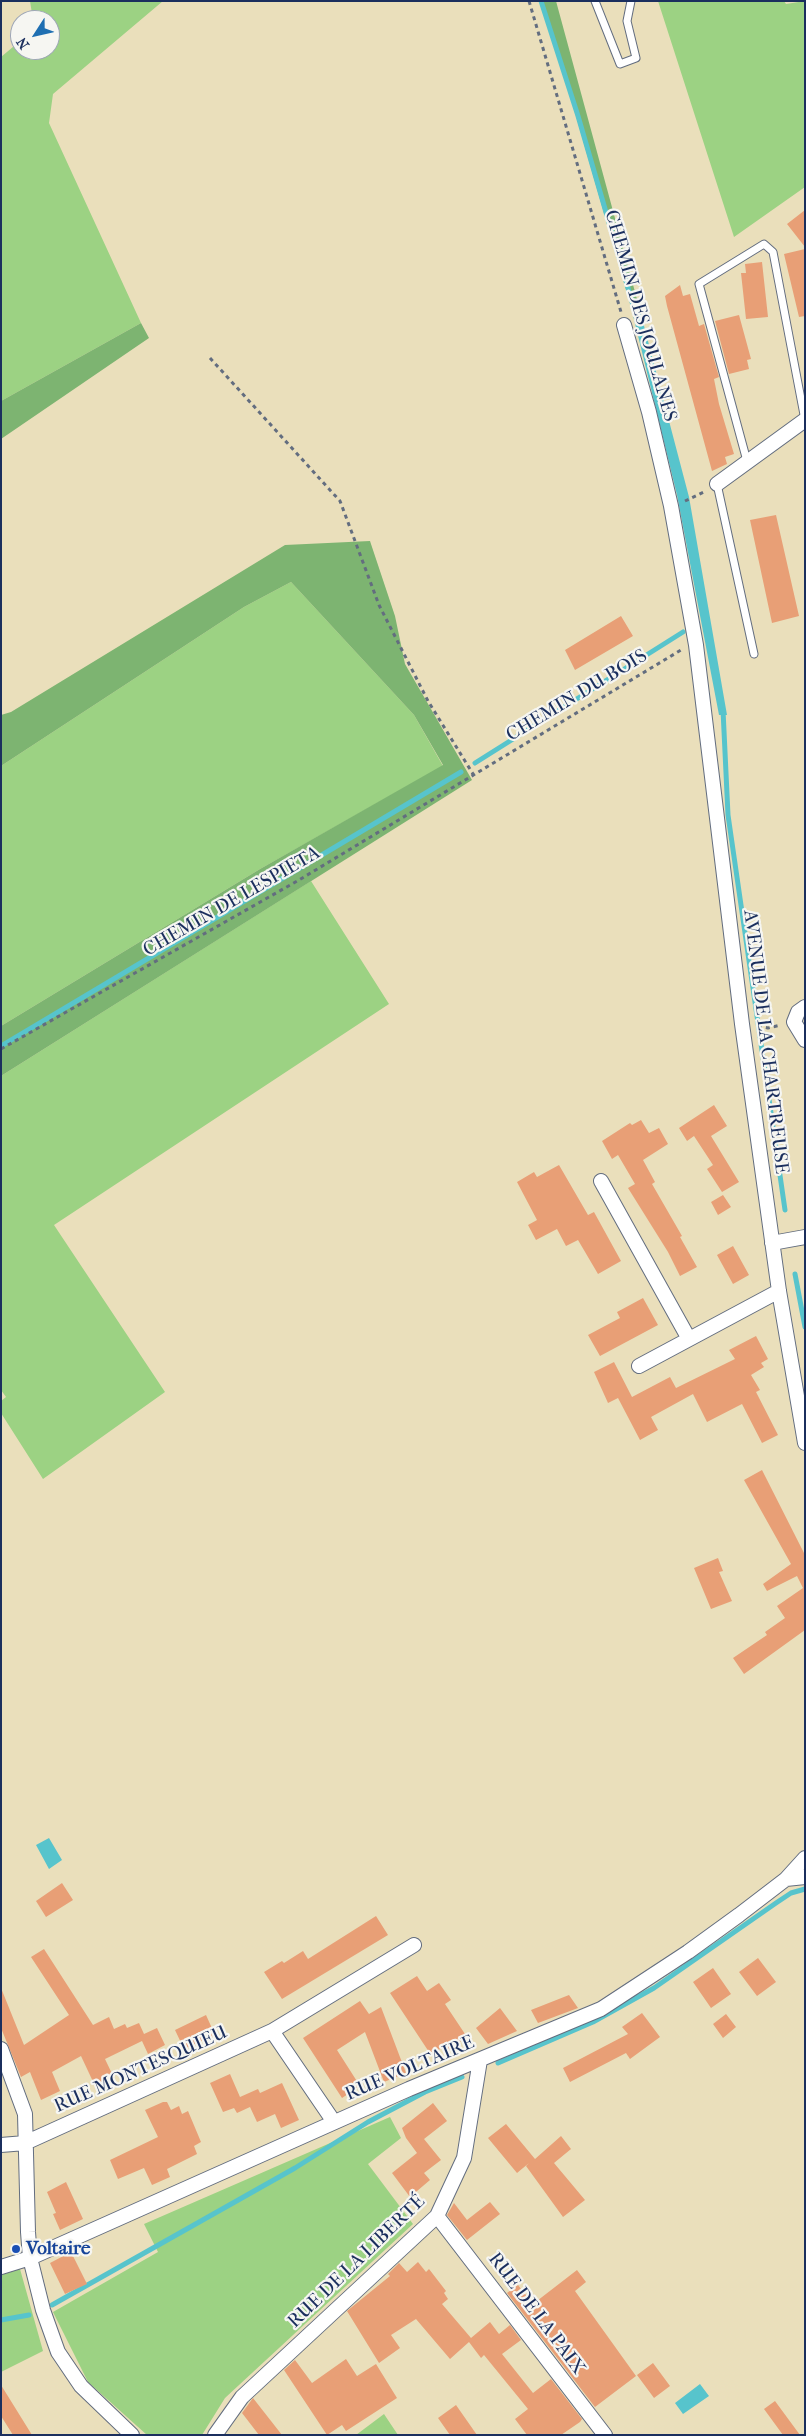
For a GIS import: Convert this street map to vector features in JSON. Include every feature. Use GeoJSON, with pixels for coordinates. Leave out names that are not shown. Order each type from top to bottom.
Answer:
{"type":"FeatureCollection","features":[{"type":"Feature","properties":{"kind":"street","name":"CHEMIN DES JOULANES"},"geometry":{"type":"LineString","coordinates":[[624,325],[649,412],[671,506],[696,645]]}},
{"type":"Feature","properties":{"kind":"street"},"geometry":{"type":"LineString","coordinates":[[717,484],[805,420]]}},
{"type":"Feature","properties":{"kind":"street","name":"AVENUE DE LA CHARTREUSE"},"geometry":{"type":"LineString","coordinates":[[696,645],[742,1024],[779,1291],[805,1443]]}},
{"type":"Feature","properties":{"kind":"street"},"geometry":{"type":"LineString","coordinates":[[805,1007],[798,1012],[794,1022],[805,1040]]}},
{"type":"Feature","properties":{"kind":"street"},"geometry":{"type":"LineString","coordinates":[[601,1181],[689,1339]]}},
{"type":"Feature","properties":{"kind":"street"},"geometry":{"type":"LineString","coordinates":[[772,1243],[805,1237]]}},
{"type":"Feature","properties":{"kind":"street"},"geometry":{"type":"LineString","coordinates":[[639,1366],[779,1291]]}},
{"type":"Feature","properties":{"kind":"street","name":"RUE VOLTAIRE"},"geometry":{"type":"LineString","coordinates":[[1,2267],[30,2258],[334,2122],[601,2009],[688,1952],[786,1879],[805,1858]]}},
{"type":"Feature","properties":{"kind":"street"},"geometry":{"type":"LineString","coordinates":[[786,1879],[805,1877]]}},
{"type":"Feature","properties":{"kind":"street","name":"RUE MONTESQUIEU"},"geometry":{"type":"LineString","coordinates":[[1,2145],[24,2143],[272,2031],[414,1945]]}},
{"type":"Feature","properties":{"kind":"street"},"geometry":{"type":"LineString","coordinates":[[272,2031],[334,2122]]}},
{"type":"Feature","properties":{"kind":"street"},"geometry":{"type":"LineString","coordinates":[[1,2049],[25,2114],[24,2143],[30,2258],[43,2310],[58,2352],[81,2386],[132,2435]]}},
{"type":"Feature","properties":{"kind":"street","name":"RUE DE LA LIBERTÉ"},"geometry":{"type":"LineString","coordinates":[[215,2435],[242,2397],[437,2216],[464,2158],[480,2060]]}},
{"type":"Feature","properties":{"kind":"street","name":"RUE DE LA PAIX"},"geometry":{"type":"LineString","coordinates":[[437,2216],[605,2435]]}},
{"type":"Feature","properties":{"kind":"lane"},"geometry":{"type":"LineString","coordinates":[[595,1],[620,64],[636,58],[628,21],[631,1]]}},
{"type":"Feature","properties":{"kind":"lane"},"geometry":{"type":"LineString","coordinates":[[748,461],[699,284],[764,244],[772,252],[805,420]]}},
{"type":"Feature","properties":{"kind":"lane"},"geometry":{"type":"LineString","coordinates":[[717,484],[754,654]]}},
{"type":"Feature","properties":{"kind":"path","name":"CHEMIN DES JOULANES"},"geometry":{"type":"LineString","coordinates":[[529,1],[624,325]]}},
{"type":"Feature","properties":{"kind":"path"},"geometry":{"type":"LineString","coordinates":[[210,358],[340,501],[379,605],[428,701],[473,774]]}},
{"type":"Feature","properties":{"kind":"path","name":"CHEMIN DU BOIS"},"geometry":{"type":"LineString","coordinates":[[473,774],[683,649],[696,645]]}},
{"type":"Feature","properties":{"kind":"path","name":"CHEMIN DE LESPIETA"},"geometry":{"type":"LineString","coordinates":[[1,1050],[299,880],[473,774]]}},
{"type":"Feature","properties":{"kind":"green space"},"geometry":{"type":"Polygon","coordinates":[[[30,1],[163,1],[53,94],[49,123],[141,323],[1,401],[1,57],[10,49],[10,60],[60,60],[60,10],[31,10],[30,1]]]}},
{"type":"Feature","properties":{"kind":"green space"},"geometry":{"type":"Polygon","coordinates":[[[543,1],[556,1],[638,303],[631,307],[543,1]]]}},
{"type":"Feature","properties":{"kind":"green space"},"geometry":{"type":"Polygon","coordinates":[[[658,1],[784,1],[786,4],[805,1],[805,187],[734,237],[658,1]]]}},
{"type":"Feature","properties":{"kind":"green space"},"geometry":{"type":"Polygon","coordinates":[[[141,323],[149,338],[1,439],[1,401],[141,323]]]}},
{"type":"Feature","properties":{"kind":"green space"},"geometry":{"type":"Polygon","coordinates":[[[370,541],[395,616],[405,664],[472,780],[1,1076],[1,1026],[260,869],[443,765],[414,715],[291,582],[244,607],[1,766],[1,715],[11,712],[285,545],[370,541]]]}},
{"type":"Feature","properties":{"kind":"green space"},"geometry":{"type":"Polygon","coordinates":[[[291,582],[414,715],[443,766],[260,869],[1,1026],[1,766],[244,607],[291,582]]]}},
{"type":"Feature","properties":{"kind":"green space"},"geometry":{"type":"Polygon","coordinates":[[[311,881],[389,1004],[54,1225],[165,1392],[43,1479],[1,1413],[1,1401],[6,1397],[1,1390],[1,1076],[311,881]]]}},
{"type":"Feature","properties":{"kind":"green space"},"geometry":{"type":"Polygon","coordinates":[[[390,2117],[401,2138],[368,2164],[413,2224],[225,2398],[202,2435],[147,2435],[88,2382],[53,2312],[158,2252],[144,2224],[390,2117]]]}},
{"type":"Feature","properties":{"kind":"green space"},"geometry":{"type":"Polygon","coordinates":[[[20,2269],[43,2351],[1,2372],[1,2275],[20,2269]]]}},
{"type":"Feature","properties":{"kind":"green space"},"geometry":{"type":"Polygon","coordinates":[[[384,2414],[398,2435],[356,2435],[384,2414]]]}},
{"type":"Feature","properties":{"kind":"water"},"geometry":{"type":"Polygon","coordinates":[[[638,303],[689,497],[727,715],[719,715],[677,495],[631,307],[638,303]]]}},
{"type":"Feature","properties":{"kind":"water"},"geometry":{"type":"Polygon","coordinates":[[[49,1838],[62,1860],[49,1869],[36,1845],[49,1838]]]}},
{"type":"Feature","properties":{"kind":"water"},"geometry":{"type":"Polygon","coordinates":[[[700,2384],[709,2396],[683,2414],[675,2403],[700,2384]]]}},
{"type":"Feature","properties":{"kind":"building"},"geometry":{"type":"Polygon","coordinates":[[[805,210],[805,247],[787,224],[805,210]]]}},
{"type":"Feature","properties":{"kind":"building"},"geometry":{"type":"Polygon","coordinates":[[[805,249],[805,316],[799,317],[784,254],[805,249]]]}},
{"type":"Feature","properties":{"kind":"building"},"geometry":{"type":"Polygon","coordinates":[[[762,262],[768,317],[746,319],[741,273],[746,273],[745,264],[762,262]]]}},
{"type":"Feature","properties":{"kind":"building"},"geometry":{"type":"Polygon","coordinates":[[[680,285],[683,296],[690,294],[699,326],[704,324],[719,377],[714,379],[719,404],[734,454],[725,457],[727,464],[712,471],[665,296],[680,285]]]}},
{"type":"Feature","properties":{"kind":"building"},"geometry":{"type":"Polygon","coordinates":[[[739,315],[751,359],[747,360],[749,369],[729,374],[715,321],[739,315]]]}},
{"type":"Feature","properties":{"kind":"building"},"geometry":{"type":"Polygon","coordinates":[[[776,515],[799,616],[772,623],[750,520],[776,515]]]}},
{"type":"Feature","properties":{"kind":"building"},"geometry":{"type":"Polygon","coordinates":[[[621,616],[633,636],[575,670],[565,650],[621,616]]]}},
{"type":"Feature","properties":{"kind":"building"},"geometry":{"type":"Polygon","coordinates":[[[714,1105],[727,1126],[711,1136],[739,1182],[722,1192],[707,1169],[713,1165],[694,1136],[687,1141],[679,1128],[714,1105]]]}},
{"type":"Feature","properties":{"kind":"building"},"geometry":{"type":"Polygon","coordinates":[[[641,1120],[649,1133],[659,1128],[668,1144],[643,1160],[655,1182],[652,1184],[682,1236],[680,1237],[697,1267],[680,1276],[668,1252],[628,1188],[635,1184],[618,1155],[612,1159],[602,1141],[630,1123],[632,1125],[641,1120]]]}},
{"type":"Feature","properties":{"kind":"building"},"geometry":{"type":"Polygon","coordinates":[[[559,1165],[588,1215],[594,1212],[621,1261],[598,1274],[578,1240],[566,1246],[557,1229],[536,1240],[528,1225],[537,1220],[517,1182],[534,1172],[537,1177],[559,1165]]]}},
{"type":"Feature","properties":{"kind":"building"},"geometry":{"type":"Polygon","coordinates":[[[723,1195],[731,1207],[718,1215],[711,1202],[723,1195]]]}},
{"type":"Feature","properties":{"kind":"building"},"geometry":{"type":"Polygon","coordinates":[[[733,1246],[749,1275],[733,1284],[717,1255],[733,1246]]]}},
{"type":"Feature","properties":{"kind":"building"},"geometry":{"type":"Polygon","coordinates":[[[643,1298],[658,1325],[600,1356],[588,1335],[620,1318],[617,1312],[643,1298]]]}},
{"type":"Feature","properties":{"kind":"building"},"geometry":{"type":"Polygon","coordinates":[[[756,1336],[768,1359],[761,1363],[764,1367],[751,1375],[760,1390],[756,1392],[778,1435],[762,1443],[742,1404],[707,1422],[693,1394],[651,1417],[658,1430],[640,1440],[618,1398],[608,1403],[594,1372],[614,1362],[632,1397],[670,1377],[676,1388],[735,1359],[729,1350],[756,1336]]]}},
{"type":"Feature","properties":{"kind":"building"},"geometry":{"type":"Polygon","coordinates":[[[762,1470],[805,1555],[805,1630],[744,1674],[733,1658],[767,1635],[765,1632],[785,1618],[777,1606],[803,1588],[797,1576],[767,1591],[763,1584],[791,1564],[744,1480],[762,1470]]]}},
{"type":"Feature","properties":{"kind":"building"},"geometry":{"type":"Polygon","coordinates":[[[718,1558],[723,1571],[719,1572],[732,1601],[711,1609],[694,1568],[718,1558]]]}},
{"type":"Feature","properties":{"kind":"building"},"geometry":{"type":"Polygon","coordinates":[[[62,1883],[73,1900],[46,1917],[36,1901],[62,1883]]]}},
{"type":"Feature","properties":{"kind":"building"},"geometry":{"type":"Polygon","coordinates":[[[376,1916],[388,1935],[282,1999],[264,1972],[282,1961],[284,1963],[303,1951],[308,1959],[376,1916]]]}},
{"type":"Feature","properties":{"kind":"building"},"geometry":{"type":"Polygon","coordinates":[[[44,1949],[93,2025],[109,2017],[114,2029],[125,2024],[127,2028],[139,2023],[144,2034],[157,2028],[165,2045],[148,2054],[142,2041],[105,2059],[115,2080],[96,2088],[81,2056],[52,2072],[60,2091],[41,2100],[30,2072],[21,2077],[1,2028],[1,1988],[24,2045],[69,2015],[31,1957],[44,1949]]]}},
{"type":"Feature","properties":{"kind":"building"},"geometry":{"type":"Polygon","coordinates":[[[758,1958],[776,1982],[757,1996],[739,1972],[758,1958]]]}},
{"type":"Feature","properties":{"kind":"building"},"geometry":{"type":"Polygon","coordinates":[[[713,1968],[731,1994],[711,2008],[693,1982],[713,1968]]]}},
{"type":"Feature","properties":{"kind":"building"},"geometry":{"type":"Polygon","coordinates":[[[417,1976],[427,1991],[439,1983],[451,2000],[445,2004],[467,2037],[446,2051],[443,2047],[431,2055],[390,1993],[417,1976]]]}},
{"type":"Feature","properties":{"kind":"building"},"geometry":{"type":"Polygon","coordinates":[[[569,1995],[578,2008],[538,2023],[531,2010],[569,1995]]]}},
{"type":"Feature","properties":{"kind":"building"},"geometry":{"type":"Polygon","coordinates":[[[360,2001],[369,2014],[381,2007],[406,2073],[384,2082],[365,2032],[337,2050],[360,2086],[342,2098],[303,2038],[360,2001]]]}},
{"type":"Feature","properties":{"kind":"building"},"geometry":{"type":"Polygon","coordinates":[[[500,2008],[517,2031],[488,2044],[476,2028],[500,2008]]]}},
{"type":"Feature","properties":{"kind":"building"},"geometry":{"type":"Polygon","coordinates":[[[642,2013],[660,2037],[630,2059],[626,2053],[570,2082],[563,2068],[628,2034],[622,2027],[642,2013]]]}},
{"type":"Feature","properties":{"kind":"building"},"geometry":{"type":"Polygon","coordinates":[[[726,2014],[736,2027],[723,2038],[713,2024],[726,2014]]]}},
{"type":"Feature","properties":{"kind":"building"},"geometry":{"type":"Polygon","coordinates":[[[206,2015],[215,2035],[184,2049],[175,2030],[206,2015]]]}},
{"type":"Feature","properties":{"kind":"building"},"geometry":{"type":"Polygon","coordinates":[[[230,2074],[240,2097],[258,2089],[260,2093],[282,2083],[299,2120],[281,2128],[275,2114],[257,2122],[250,2107],[237,2113],[234,2108],[223,2112],[210,2083],[230,2074]]]}},
{"type":"Feature","properties":{"kind":"building"},"geometry":{"type":"Polygon","coordinates":[[[167,2102],[171,2110],[179,2106],[182,2114],[188,2111],[201,2142],[194,2146],[197,2154],[167,2169],[170,2177],[152,2185],[144,2168],[118,2179],[110,2160],[158,2137],[145,2110],[167,2102]]]}},
{"type":"Feature","properties":{"kind":"building"},"geometry":{"type":"Polygon","coordinates":[[[433,2103],[447,2121],[424,2139],[441,2160],[424,2173],[430,2180],[410,2197],[392,2173],[417,2153],[406,2138],[402,2128],[433,2103]]]}},
{"type":"Feature","properties":{"kind":"building"},"geometry":{"type":"Polygon","coordinates":[[[506,2124],[535,2159],[561,2136],[571,2149],[554,2163],[585,2200],[563,2217],[526,2166],[529,2163],[517,2173],[488,2138],[506,2124]]]}},
{"type":"Feature","properties":{"kind":"building"},"geometry":{"type":"Polygon","coordinates":[[[66,2182],[83,2219],[60,2230],[53,2214],[56,2213],[47,2192],[66,2182]]]}},
{"type":"Feature","properties":{"kind":"building"},"geometry":{"type":"Polygon","coordinates":[[[490,2202],[500,2214],[467,2240],[447,2215],[454,2203],[467,2220],[490,2202]]]}},
{"type":"Feature","properties":{"kind":"building"},"geometry":{"type":"Polygon","coordinates":[[[71,2252],[87,2284],[65,2294],[50,2263],[71,2252]]]}},
{"type":"Feature","properties":{"kind":"building"},"geometry":{"type":"Polygon","coordinates":[[[418,2262],[426,2272],[429,2269],[446,2291],[444,2293],[448,2299],[442,2304],[471,2338],[490,2322],[499,2334],[510,2325],[521,2340],[502,2354],[533,2393],[551,2379],[582,2419],[580,2422],[561,2435],[527,2435],[515,2419],[528,2409],[484,2355],[481,2358],[469,2342],[450,2359],[416,2319],[391,2335],[400,2348],[379,2363],[347,2311],[390,2276],[388,2274],[399,2263],[407,2272],[418,2262]]]}},
{"type":"Feature","properties":{"kind":"building"},"geometry":{"type":"Polygon","coordinates":[[[577,2270],[586,2282],[575,2291],[636,2376],[595,2407],[507,2293],[518,2285],[533,2304],[577,2270]]]}},
{"type":"Feature","properties":{"kind":"building"},"geometry":{"type":"Polygon","coordinates":[[[346,2359],[357,2376],[376,2364],[397,2398],[346,2431],[342,2425],[327,2435],[284,2370],[295,2360],[312,2383],[346,2359]]]}},
{"type":"Feature","properties":{"kind":"building"},"geometry":{"type":"Polygon","coordinates":[[[653,2363],[670,2386],[654,2398],[637,2375],[653,2363]]]}},
{"type":"Feature","properties":{"kind":"building"},"geometry":{"type":"Polygon","coordinates":[[[1,2385],[32,2435],[13,2435],[1,2416],[1,2385]]]}},
{"type":"Feature","properties":{"kind":"building"},"geometry":{"type":"Polygon","coordinates":[[[253,2398],[282,2435],[259,2435],[242,2413],[253,2398]]]}},
{"type":"Feature","properties":{"kind":"building"},"geometry":{"type":"Polygon","coordinates":[[[775,2401],[800,2435],[783,2435],[764,2409],[775,2401]]]}},
{"type":"Feature","properties":{"kind":"building"},"geometry":{"type":"Polygon","coordinates":[[[456,2405],[477,2435],[450,2435],[438,2418],[456,2405]]]}},
{"type":"Feature","properties":{"kind":"waterway"},"geometry":{"type":"LineString","coordinates":[[541,1],[578,116],[635,312]]}},
{"type":"Feature","properties":{"kind":"waterway"},"geometry":{"type":"LineString","coordinates":[[475,763],[683,632]]}},
{"type":"Feature","properties":{"kind":"waterway"},"geometry":{"type":"LineString","coordinates":[[723,710],[728,815],[785,1210]]}},
{"type":"Feature","properties":{"kind":"waterway"},"geometry":{"type":"LineString","coordinates":[[1,1046],[461,772]]}},
{"type":"Feature","properties":{"kind":"waterway"},"geometry":{"type":"LineString","coordinates":[[795,1274],[805,1327]]}},
{"type":"Feature","properties":{"kind":"waterway"},"geometry":{"type":"LineString","coordinates":[[498,2063],[593,2022],[654,1988],[791,1893],[805,1889]]}},
{"type":"Feature","properties":{"kind":"waterway"},"geometry":{"type":"LineString","coordinates":[[52,2305],[295,2168],[368,2122],[425,2092],[462,2077]]}},
{"type":"Feature","properties":{"kind":"waterway"},"geometry":{"type":"LineString","coordinates":[[1,2320],[29,2315]]}},
{"type":"Feature","properties":{"kind":"place","name":"Voltaire"},"geometry":{"type":"Point","coordinates":[16,2249]}}]}
